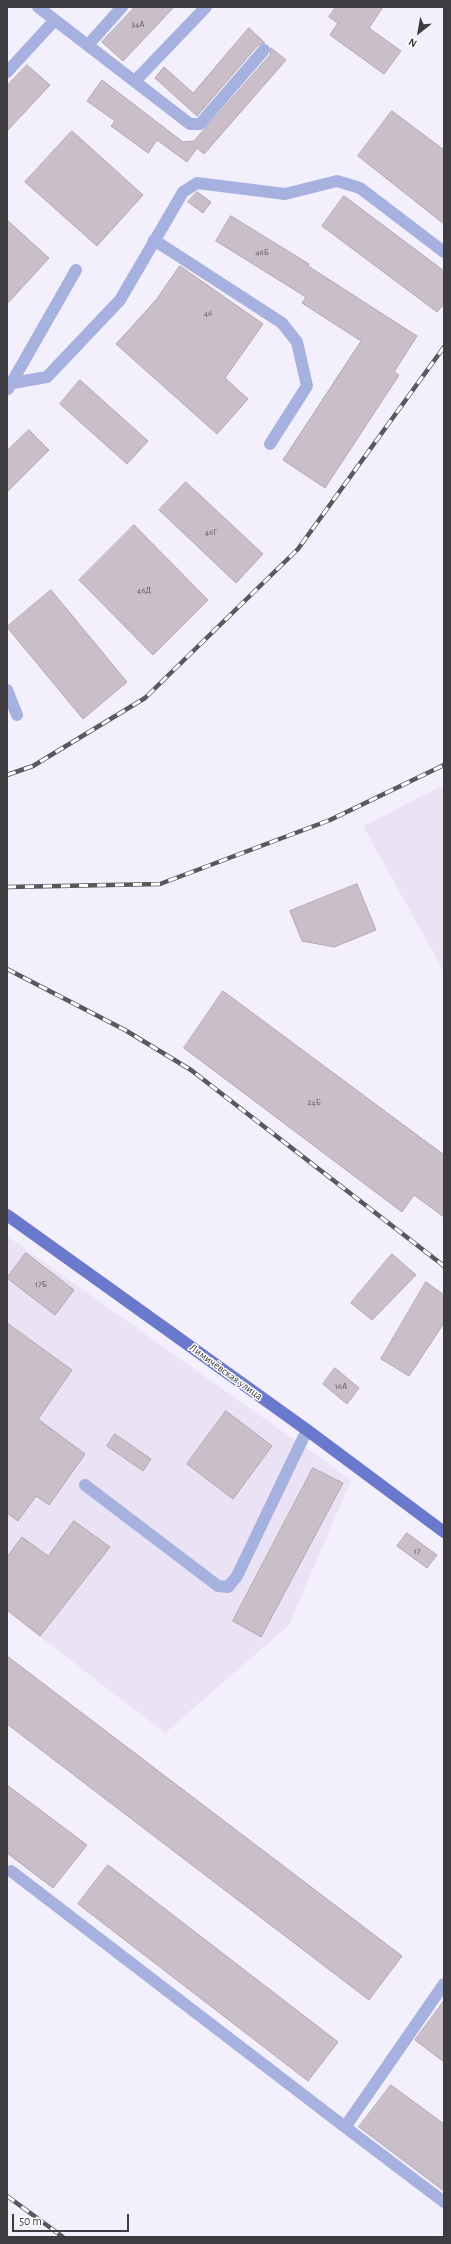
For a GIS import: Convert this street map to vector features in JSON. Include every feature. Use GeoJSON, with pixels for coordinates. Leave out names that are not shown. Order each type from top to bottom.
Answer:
{"type":"FeatureCollection","features":[{"type":"Feature","properties":{"kind":"main road","name":"Лимичёвская улица"},"geometry":{"type":"LineString","coordinates":[[7,1215],[307,1430],[444,1532]]}},
{"type":"Feature","properties":{"kind":"lane"},"geometry":{"type":"LineString","coordinates":[[38,7],[54,21],[88,45],[190,124],[200,124],[264,50]]}},
{"type":"Feature","properties":{"kind":"lane"},"geometry":{"type":"LineString","coordinates":[[88,45],[122,7]]}},
{"type":"Feature","properties":{"kind":"lane"},"geometry":{"type":"LineString","coordinates":[[135,81],[206,7]]}},
{"type":"Feature","properties":{"kind":"lane"},"geometry":{"type":"LineString","coordinates":[[7,72],[54,21]]}},
{"type":"Feature","properties":{"kind":"lane"},"geometry":{"type":"LineString","coordinates":[[8,387],[47,377],[120,300],[183,192],[197,183],[285,194],[337,180],[360,188],[444,252]]}},
{"type":"Feature","properties":{"kind":"lane"},"geometry":{"type":"LineString","coordinates":[[154,240],[282,323],[297,342],[307,386],[270,444]]}},
{"type":"Feature","properties":{"kind":"lane"},"geometry":{"type":"LineString","coordinates":[[8,387],[76,270]]}},
{"type":"Feature","properties":{"kind":"lane"},"geometry":{"type":"LineString","coordinates":[[7,690],[17,715]]}},
{"type":"Feature","properties":{"kind":"lane"},"geometry":{"type":"LineString","coordinates":[[85,1485],[218,1586],[228,1587],[237,1576],[307,1430]]}},
{"type":"Feature","properties":{"kind":"lane"},"geometry":{"type":"LineString","coordinates":[[11,1872],[444,2202]]}},
{"type":"Feature","properties":{"kind":"lane"},"geometry":{"type":"LineString","coordinates":[[345,2127],[444,1984]]}},
{"type":"Feature","properties":{"kind":"shaded area"},"geometry":{"type":"Polygon","coordinates":[[[444,785],[444,972],[363,826],[444,785]]]}},
{"type":"Feature","properties":{"kind":"shaded area"},"geometry":{"type":"Polygon","coordinates":[[[7,1236],[351,1480],[289,1625],[165,1733],[7,1611],[7,1236]]]}},
{"type":"Feature","properties":{"kind":"building"},"geometry":{"type":"Polygon","coordinates":[[[135,7],[174,7],[123,61],[102,42],[135,7]]]}},
{"type":"Feature","properties":{"kind":"building"},"geometry":{"type":"Polygon","coordinates":[[[336,7],[383,7],[369,28],[401,51],[384,74],[330,35],[338,23],[329,17],[336,7]]]}},
{"type":"Feature","properties":{"kind":"building"},"geometry":{"type":"Polygon","coordinates":[[[249,28],[265,43],[258,45],[197,116],[155,78],[164,67],[193,93],[249,28]]]}},
{"type":"Feature","properties":{"kind":"building"},"geometry":{"type":"Polygon","coordinates":[[[271,48],[286,60],[204,154],[197,148],[187,162],[157,140],[148,153],[111,126],[115,121],[87,101],[102,80],[183,142],[194,141],[270,55],[271,48]]]}},
{"type":"Feature","properties":{"kind":"building"},"geometry":{"type":"Polygon","coordinates":[[[27,65],[50,85],[7,131],[7,86],[27,65]]]}},
{"type":"Feature","properties":{"kind":"building"},"geometry":{"type":"Polygon","coordinates":[[[392,111],[444,150],[444,224],[358,156],[392,111]]]}},
{"type":"Feature","properties":{"kind":"building"},"geometry":{"type":"Polygon","coordinates":[[[72,131],[143,195],[97,246],[25,182],[72,131]]]}},
{"type":"Feature","properties":{"kind":"building"},"geometry":{"type":"Polygon","coordinates":[[[197,192],[211,202],[203,213],[188,202],[197,192]]]}},
{"type":"Feature","properties":{"kind":"building"},"geometry":{"type":"Polygon","coordinates":[[[344,196],[444,271],[444,304],[437,312],[322,226],[344,196]]]}},
{"type":"Feature","properties":{"kind":"building"},"geometry":{"type":"Polygon","coordinates":[[[231,216],[309,264],[308,266],[417,336],[394,372],[399,375],[325,488],[283,460],[361,341],[302,303],[306,297],[216,241],[231,216]]]}},
{"type":"Feature","properties":{"kind":"building"},"geometry":{"type":"Polygon","coordinates":[[[7,220],[49,258],[7,304],[7,220]]]}},
{"type":"Feature","properties":{"kind":"building"},"geometry":{"type":"Polygon","coordinates":[[[180,266],[263,324],[225,378],[248,399],[217,434],[116,344],[156,300],[180,266]]]}},
{"type":"Feature","properties":{"kind":"building"},"geometry":{"type":"Polygon","coordinates":[[[80,380],[148,441],[127,464],[60,404],[80,380]]]}},
{"type":"Feature","properties":{"kind":"building"},"geometry":{"type":"Polygon","coordinates":[[[29,430],[49,450],[7,492],[7,451],[29,430]]]}},
{"type":"Feature","properties":{"kind":"building"},"geometry":{"type":"Polygon","coordinates":[[[186,482],[263,554],[236,583],[159,510],[186,482]]]}},
{"type":"Feature","properties":{"kind":"building"},"geometry":{"type":"Polygon","coordinates":[[[134,525],[208,600],[153,655],[79,580],[134,525]]]}},
{"type":"Feature","properties":{"kind":"building"},"geometry":{"type":"Polygon","coordinates":[[[51,590],[127,682],[83,719],[7,627],[51,590]]]}},
{"type":"Feature","properties":{"kind":"building"},"geometry":{"type":"Polygon","coordinates":[[[357,884],[376,930],[334,947],[302,941],[290,911],[357,884]]]}},
{"type":"Feature","properties":{"kind":"building"},"geometry":{"type":"Polygon","coordinates":[[[223,991],[444,1155],[444,1217],[414,1195],[402,1212],[184,1048],[223,991]]]}},
{"type":"Feature","properties":{"kind":"building"},"geometry":{"type":"Polygon","coordinates":[[[26,1253],[74,1290],[55,1315],[7,1278],[26,1253]]]}},
{"type":"Feature","properties":{"kind":"building"},"geometry":{"type":"Polygon","coordinates":[[[392,1254],[416,1275],[372,1320],[351,1303],[392,1254]]]}},
{"type":"Feature","properties":{"kind":"building"},"geometry":{"type":"Polygon","coordinates":[[[426,1282],[444,1295],[444,1323],[409,1376],[381,1359],[426,1282]]]}},
{"type":"Feature","properties":{"kind":"building"},"geometry":{"type":"Polygon","coordinates":[[[7,1323],[72,1370],[38,1419],[85,1454],[49,1505],[36,1496],[18,1521],[7,1513],[7,1323]]]}},
{"type":"Feature","properties":{"kind":"building"},"geometry":{"type":"Polygon","coordinates":[[[335,1368],[359,1388],[347,1404],[323,1384],[335,1368]]]}},
{"type":"Feature","properties":{"kind":"building"},"geometry":{"type":"Polygon","coordinates":[[[226,1411],[272,1446],[233,1499],[187,1464],[226,1411]]]}},
{"type":"Feature","properties":{"kind":"building"},"geometry":{"type":"Polygon","coordinates":[[[115,1434],[151,1459],[143,1471],[107,1446],[115,1434]]]}},
{"type":"Feature","properties":{"kind":"building"},"geometry":{"type":"Polygon","coordinates":[[[313,1468],[343,1483],[261,1637],[233,1621],[313,1468]]]}},
{"type":"Feature","properties":{"kind":"building"},"geometry":{"type":"Polygon","coordinates":[[[74,1521],[110,1547],[40,1636],[7,1610],[7,1557],[22,1537],[48,1556],[74,1521]]]}},
{"type":"Feature","properties":{"kind":"building"},"geometry":{"type":"Polygon","coordinates":[[[407,1533],[437,1555],[427,1568],[397,1546],[407,1533]]]}},
{"type":"Feature","properties":{"kind":"building"},"geometry":{"type":"Polygon","coordinates":[[[7,1656],[402,1956],[369,2000],[7,1724],[7,1656]]]}},
{"type":"Feature","properties":{"kind":"building"},"geometry":{"type":"Polygon","coordinates":[[[7,1785],[87,1845],[53,1888],[7,1853],[7,1785]]]}},
{"type":"Feature","properties":{"kind":"building"},"geometry":{"type":"Polygon","coordinates":[[[108,1865],[338,2042],[308,2081],[78,1904],[108,1865]]]}},
{"type":"Feature","properties":{"kind":"building"},"geometry":{"type":"Polygon","coordinates":[[[444,2001],[444,2062],[415,2040],[444,2001]]]}},
{"type":"Feature","properties":{"kind":"building"},"geometry":{"type":"Polygon","coordinates":[[[391,2085],[444,2124],[444,2191],[359,2127],[391,2085]]]}},
{"type":"Feature","properties":{"kind":"railway"},"geometry":{"type":"LineString","coordinates":[[7,775],[33,766],[145,698],[298,549],[444,347]]}},
{"type":"Feature","properties":{"kind":"railway"},"geometry":{"type":"LineString","coordinates":[[7,887],[160,884],[330,820],[444,765]]}},
{"type":"Feature","properties":{"kind":"railway"},"geometry":{"type":"LineString","coordinates":[[7,969],[125,1030],[191,1070],[444,1266]]}},
{"type":"Feature","properties":{"kind":"railway"},"geometry":{"type":"LineString","coordinates":[[7,2196],[63,2237]]}}]}
